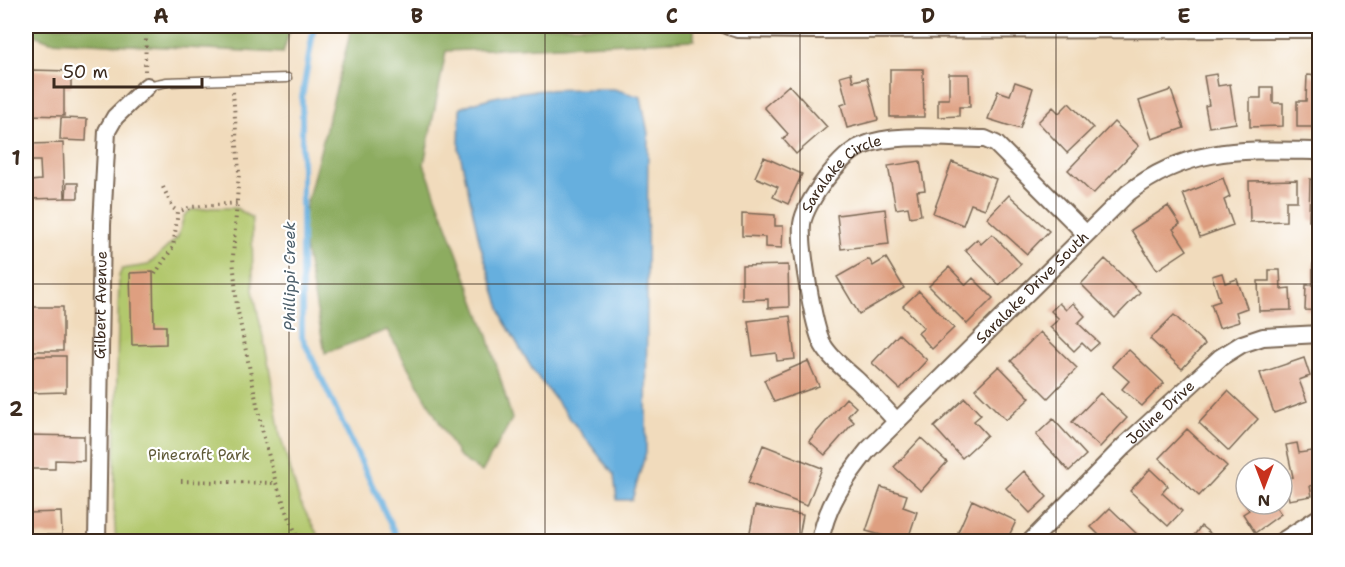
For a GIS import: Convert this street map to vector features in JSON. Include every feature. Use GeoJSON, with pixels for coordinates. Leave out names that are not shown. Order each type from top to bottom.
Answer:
{"type":"FeatureCollection","features":[{"type":"Feature","properties":{"kind":"street"},"geometry":{"type":"LineString","coordinates":[[728,26],[738,29],[1311,28]]}},
{"type":"Feature","properties":{"kind":"street","name":"Gilbert Avenue"},"geometry":{"type":"LineString","coordinates":[[97,542],[102,225],[106,131],[146,79]]}},
{"type":"Feature","properties":{"kind":"street","name":"Saralake Circle"},"geometry":{"type":"LineString","coordinates":[[896,421],[832,357],[819,335],[801,241],[802,222],[808,206],[842,159],[861,146],[889,139],[985,139],[996,144],[1085,233]]}},
{"type":"Feature","properties":{"kind":"street","name":"Saralake Drive South"},"geometry":{"type":"LineString","coordinates":[[820,542],[831,506],[846,478],[896,421],[1085,233],[1143,181],[1191,158],[1225,151],[1320,151]]}},
{"type":"Feature","properties":{"kind":"street","name":"Joline Drive"},"geometry":{"type":"LineString","coordinates":[[1030,542],[1124,446],[1221,357],[1242,344],[1263,337],[1320,334]]}},
{"type":"Feature","properties":{"kind":"street"},"geometry":{"type":"LineString","coordinates":[[1281,542],[1320,517]]}},
{"type":"Feature","properties":{"kind":"lane"},"geometry":{"type":"LineString","coordinates":[[146,79],[167,82],[232,82],[287,78]]}},
{"type":"Feature","properties":{"kind":"path"},"geometry":{"type":"LineString","coordinates":[[146,37],[146,79]]}},
{"type":"Feature","properties":{"kind":"path"},"geometry":{"type":"LineString","coordinates":[[232,82],[238,203],[233,257],[237,307],[263,434],[276,483],[299,542]]}},
{"type":"Feature","properties":{"kind":"path"},"geometry":{"type":"LineString","coordinates":[[163,187],[173,208],[178,212]]}},
{"type":"Feature","properties":{"kind":"path"},"geometry":{"type":"LineString","coordinates":[[178,212],[191,207],[238,203]]}},
{"type":"Feature","properties":{"kind":"path"},"geometry":{"type":"LineString","coordinates":[[155,274],[173,247],[178,212]]}},
{"type":"Feature","properties":{"kind":"path"},"geometry":{"type":"LineString","coordinates":[[182,481],[276,483]]}},
{"type":"Feature","properties":{"kind":"green space"},"geometry":{"type":"Polygon","coordinates":[[[26,26],[291,26],[283,53],[50,41],[26,32],[26,26]]]}},
{"type":"Feature","properties":{"kind":"green space"},"geometry":{"type":"Polygon","coordinates":[[[352,26],[694,26],[694,40],[446,51],[424,164],[488,336],[512,419],[482,472],[459,457],[387,330],[325,353],[301,226],[352,26]]]}},
{"type":"Feature","properties":{"kind":"green space","name":"Pinecraft Park"},"geometry":{"type":"Polygon","coordinates":[[[236,208],[252,218],[253,290],[269,366],[280,435],[300,502],[321,541],[116,542],[114,512],[119,276],[122,269],[148,265],[178,237],[184,216],[191,210],[236,208]]]}},
{"type":"Feature","properties":{"kind":"water"},"geometry":{"type":"Polygon","coordinates":[[[555,89],[614,89],[641,97],[648,133],[646,452],[632,500],[617,500],[614,475],[534,372],[504,321],[480,244],[459,149],[460,108],[478,101],[516,93],[555,89]]]}},
{"type":"Feature","properties":{"kind":"building"},"geometry":{"type":"Polygon","coordinates":[[[890,69],[923,69],[924,117],[890,117],[890,69]]]}},
{"type":"Feature","properties":{"kind":"building"},"geometry":{"type":"Polygon","coordinates":[[[30,70],[71,71],[71,88],[64,88],[64,116],[29,115],[30,70]]]}},
{"type":"Feature","properties":{"kind":"building"},"geometry":{"type":"Polygon","coordinates":[[[851,73],[853,81],[867,78],[878,120],[847,128],[841,105],[847,103],[840,76],[851,73]]]}},
{"type":"Feature","properties":{"kind":"building"},"geometry":{"type":"Polygon","coordinates":[[[949,74],[969,74],[970,107],[959,107],[959,116],[938,117],[938,99],[949,99],[949,74]]]}},
{"type":"Feature","properties":{"kind":"building"},"geometry":{"type":"Polygon","coordinates":[[[1216,74],[1218,86],[1230,84],[1236,123],[1209,127],[1205,106],[1209,105],[1204,76],[1216,74]]]}},
{"type":"Feature","properties":{"kind":"building"},"geometry":{"type":"Polygon","coordinates":[[[1307,75],[1320,76],[1319,127],[1297,127],[1297,101],[1306,101],[1307,75]]]}},
{"type":"Feature","properties":{"kind":"building"},"geometry":{"type":"Polygon","coordinates":[[[1015,82],[1033,88],[1020,129],[988,119],[998,91],[1010,95],[1015,82]]]}},
{"type":"Feature","properties":{"kind":"building"},"geometry":{"type":"Polygon","coordinates":[[[789,85],[827,127],[796,154],[783,139],[788,134],[764,107],[789,85]]]}},
{"type":"Feature","properties":{"kind":"building"},"geometry":{"type":"Polygon","coordinates":[[[1261,87],[1273,87],[1273,103],[1283,103],[1283,126],[1250,127],[1250,98],[1261,98],[1261,87]]]}},
{"type":"Feature","properties":{"kind":"building"},"geometry":{"type":"Polygon","coordinates":[[[1171,90],[1184,128],[1152,139],[1139,101],[1171,90]]]}},
{"type":"Feature","properties":{"kind":"building"},"geometry":{"type":"Polygon","coordinates":[[[1069,103],[1093,128],[1067,153],[1038,122],[1053,107],[1059,113],[1069,103]]]}},
{"type":"Feature","properties":{"kind":"building"},"geometry":{"type":"Polygon","coordinates":[[[61,118],[87,119],[86,141],[60,140],[61,118]]]}},
{"type":"Feature","properties":{"kind":"building"},"geometry":{"type":"Polygon","coordinates":[[[1114,122],[1139,146],[1093,194],[1068,170],[1114,122]]]}},
{"type":"Feature","properties":{"kind":"building"},"geometry":{"type":"Polygon","coordinates":[[[63,143],[65,198],[30,199],[30,181],[41,180],[40,161],[30,161],[29,144],[63,143]]]}},
{"type":"Feature","properties":{"kind":"building"},"geometry":{"type":"Polygon","coordinates":[[[764,157],[802,174],[788,204],[773,197],[778,187],[755,177],[764,157]]]}},
{"type":"Feature","properties":{"kind":"building"},"geometry":{"type":"Polygon","coordinates":[[[920,161],[925,190],[917,191],[921,215],[910,217],[908,207],[896,209],[888,166],[920,161]]]}},
{"type":"Feature","properties":{"kind":"building"},"geometry":{"type":"Polygon","coordinates":[[[952,162],[996,179],[985,209],[971,204],[963,225],[933,213],[952,162]]]}},
{"type":"Feature","properties":{"kind":"building"},"geometry":{"type":"Polygon","coordinates":[[[1223,178],[1230,197],[1224,200],[1233,225],[1200,237],[1183,194],[1223,178]]]}},
{"type":"Feature","properties":{"kind":"building"},"geometry":{"type":"Polygon","coordinates":[[[1310,179],[1320,180],[1320,221],[1309,221],[1310,179]]]}},
{"type":"Feature","properties":{"kind":"building"},"geometry":{"type":"Polygon","coordinates":[[[1297,180],[1297,201],[1286,201],[1286,221],[1250,222],[1249,181],[1297,180]]]}},
{"type":"Feature","properties":{"kind":"building"},"geometry":{"type":"Polygon","coordinates":[[[67,183],[78,183],[78,198],[66,198],[67,183]]]}},
{"type":"Feature","properties":{"kind":"building"},"geometry":{"type":"Polygon","coordinates":[[[1009,195],[1049,231],[1027,254],[987,218],[1009,195]]]}},
{"type":"Feature","properties":{"kind":"building"},"geometry":{"type":"Polygon","coordinates":[[[1168,206],[1180,224],[1173,229],[1187,250],[1157,270],[1131,230],[1168,206]]]}},
{"type":"Feature","properties":{"kind":"building"},"geometry":{"type":"Polygon","coordinates":[[[885,209],[889,244],[841,249],[837,215],[885,209]]]}},
{"type":"Feature","properties":{"kind":"building"},"geometry":{"type":"Polygon","coordinates":[[[742,213],[775,215],[775,226],[783,226],[782,248],[765,247],[765,237],[742,236],[742,213]]]}},
{"type":"Feature","properties":{"kind":"building"},"geometry":{"type":"Polygon","coordinates":[[[992,234],[1021,264],[999,285],[965,250],[977,239],[981,244],[992,234]]]}},
{"type":"Feature","properties":{"kind":"building"},"geometry":{"type":"Polygon","coordinates":[[[886,258],[904,288],[859,314],[837,277],[869,259],[873,266],[886,258]]]}},
{"type":"Feature","properties":{"kind":"building"},"geometry":{"type":"Polygon","coordinates":[[[1105,259],[1140,292],[1115,318],[1081,284],[1105,259]]]}},
{"type":"Feature","properties":{"kind":"building"},"geometry":{"type":"Polygon","coordinates":[[[1313,264],[1320,265],[1320,311],[1305,310],[1306,285],[1313,285],[1313,264]]]}},
{"type":"Feature","properties":{"kind":"building"},"geometry":{"type":"Polygon","coordinates":[[[788,265],[789,307],[768,308],[768,299],[742,300],[742,266],[788,265]]]}},
{"type":"Feature","properties":{"kind":"building"},"geometry":{"type":"Polygon","coordinates":[[[949,267],[966,285],[973,278],[993,298],[967,324],[929,286],[949,267]]]}},
{"type":"Feature","properties":{"kind":"building"},"geometry":{"type":"Polygon","coordinates":[[[1269,270],[1280,270],[1281,289],[1290,288],[1291,310],[1259,311],[1258,281],[1269,281],[1269,270]]]}},
{"type":"Feature","properties":{"kind":"building"},"geometry":{"type":"Polygon","coordinates":[[[153,272],[154,326],[166,326],[166,344],[132,345],[130,273],[153,272]]]}},
{"type":"Feature","properties":{"kind":"building"},"geometry":{"type":"Polygon","coordinates":[[[1222,273],[1225,283],[1237,279],[1247,308],[1236,312],[1239,322],[1219,328],[1211,304],[1220,301],[1212,276],[1222,273]]]}},
{"type":"Feature","properties":{"kind":"building"},"geometry":{"type":"Polygon","coordinates":[[[919,291],[954,328],[932,349],[918,333],[924,328],[903,306],[919,291]]]}},
{"type":"Feature","properties":{"kind":"building"},"geometry":{"type":"Polygon","coordinates":[[[1059,303],[1066,310],[1073,303],[1085,316],[1078,323],[1099,343],[1090,351],[1082,343],[1074,351],[1050,327],[1059,319],[1051,311],[1059,303]]]}},
{"type":"Feature","properties":{"kind":"building"},"geometry":{"type":"Polygon","coordinates":[[[30,307],[63,307],[63,351],[30,351],[30,307]]]}},
{"type":"Feature","properties":{"kind":"building"},"geometry":{"type":"Polygon","coordinates":[[[1174,315],[1205,344],[1182,369],[1150,339],[1174,315]]]}},
{"type":"Feature","properties":{"kind":"building"},"geometry":{"type":"Polygon","coordinates":[[[790,316],[795,359],[777,361],[776,353],[753,356],[748,321],[790,316]]]}},
{"type":"Feature","properties":{"kind":"building"},"geometry":{"type":"Polygon","coordinates":[[[1040,332],[1077,368],[1048,398],[1011,361],[1040,332]]]}},
{"type":"Feature","properties":{"kind":"building"},"geometry":{"type":"Polygon","coordinates":[[[899,334],[927,360],[900,389],[872,363],[899,334]]]}},
{"type":"Feature","properties":{"kind":"building"},"geometry":{"type":"Polygon","coordinates":[[[1128,349],[1164,383],[1142,406],[1122,389],[1129,381],[1112,366],[1128,349]]]}},
{"type":"Feature","properties":{"kind":"building"},"geometry":{"type":"Polygon","coordinates":[[[29,356],[66,356],[66,392],[30,393],[29,356]]]}},
{"type":"Feature","properties":{"kind":"building"},"geometry":{"type":"Polygon","coordinates":[[[1304,358],[1310,376],[1299,380],[1307,401],[1274,413],[1260,373],[1304,358]]]}},
{"type":"Feature","properties":{"kind":"building"},"geometry":{"type":"Polygon","coordinates":[[[1317,360],[1320,360],[1320,408],[1315,408],[1317,360]]]}},
{"type":"Feature","properties":{"kind":"building"},"geometry":{"type":"Polygon","coordinates":[[[808,361],[819,386],[774,402],[764,380],[808,361]]]}},
{"type":"Feature","properties":{"kind":"building"},"geometry":{"type":"Polygon","coordinates":[[[999,366],[1030,398],[1006,420],[975,389],[999,366]]]}},
{"type":"Feature","properties":{"kind":"building"},"geometry":{"type":"Polygon","coordinates":[[[1228,391],[1258,419],[1229,451],[1199,423],[1228,391]]]}},
{"type":"Feature","properties":{"kind":"building"},"geometry":{"type":"Polygon","coordinates":[[[1100,393],[1127,418],[1100,447],[1072,422],[1100,393]]]}},
{"type":"Feature","properties":{"kind":"building"},"geometry":{"type":"Polygon","coordinates":[[[846,398],[856,407],[848,416],[854,422],[825,455],[809,441],[846,398]]]}},
{"type":"Feature","properties":{"kind":"building"},"geometry":{"type":"Polygon","coordinates":[[[965,398],[981,415],[974,421],[987,435],[962,458],[934,427],[965,398]]]}},
{"type":"Feature","properties":{"kind":"building"},"geometry":{"type":"Polygon","coordinates":[[[1053,419],[1086,455],[1069,471],[1036,435],[1053,419]]]}},
{"type":"Feature","properties":{"kind":"building"},"geometry":{"type":"Polygon","coordinates":[[[1187,429],[1227,466],[1199,496],[1159,458],[1187,429]]]}},
{"type":"Feature","properties":{"kind":"building"},"geometry":{"type":"Polygon","coordinates":[[[26,435],[84,436],[84,461],[55,460],[55,469],[26,469],[26,435]]]}},
{"type":"Feature","properties":{"kind":"building"},"geometry":{"type":"Polygon","coordinates":[[[921,438],[947,462],[921,491],[894,467],[921,438]]]}},
{"type":"Feature","properties":{"kind":"building"},"geometry":{"type":"Polygon","coordinates":[[[1297,443],[1299,453],[1312,451],[1319,484],[1310,486],[1312,496],[1294,499],[1294,456],[1288,456],[1286,445],[1297,443]]]}},
{"type":"Feature","properties":{"kind":"building"},"geometry":{"type":"Polygon","coordinates":[[[763,445],[822,468],[807,506],[748,483],[763,445]]]}},
{"type":"Feature","properties":{"kind":"building"},"geometry":{"type":"Polygon","coordinates":[[[1150,469],[1168,486],[1162,493],[1182,511],[1168,526],[1130,491],[1150,469]]]}},
{"type":"Feature","properties":{"kind":"building"},"geometry":{"type":"Polygon","coordinates":[[[1024,471],[1047,497],[1030,513],[1006,488],[1024,471]]]}},
{"type":"Feature","properties":{"kind":"building"},"geometry":{"type":"Polygon","coordinates":[[[881,487],[907,495],[903,507],[917,512],[907,542],[866,531],[881,487]]]}},
{"type":"Feature","properties":{"kind":"building"},"geometry":{"type":"Polygon","coordinates":[[[972,500],[1016,521],[1006,542],[979,542],[958,532],[972,500]]]}},
{"type":"Feature","properties":{"kind":"building"},"geometry":{"type":"Polygon","coordinates":[[[755,506],[803,515],[798,542],[748,542],[755,506]]]}},
{"type":"Feature","properties":{"kind":"building"},"geometry":{"type":"Polygon","coordinates":[[[1110,508],[1140,537],[1136,542],[1106,542],[1091,527],[1110,508]]]}},
{"type":"Feature","properties":{"kind":"building"},"geometry":{"type":"Polygon","coordinates":[[[61,512],[62,535],[26,535],[26,513],[61,512]]]}},
{"type":"Feature","properties":{"kind":"building"},"geometry":{"type":"Polygon","coordinates":[[[1244,516],[1278,516],[1255,533],[1244,516]]]}},
{"type":"Feature","properties":{"kind":"building"},"geometry":{"type":"Polygon","coordinates":[[[1201,526],[1221,542],[1189,542],[1201,526]]]}},
{"type":"Feature","properties":{"kind":"waterway","name":"Phillippi Creek"},"geometry":{"type":"LineString","coordinates":[[314,26],[302,98],[302,337],[399,542]]}}]}
